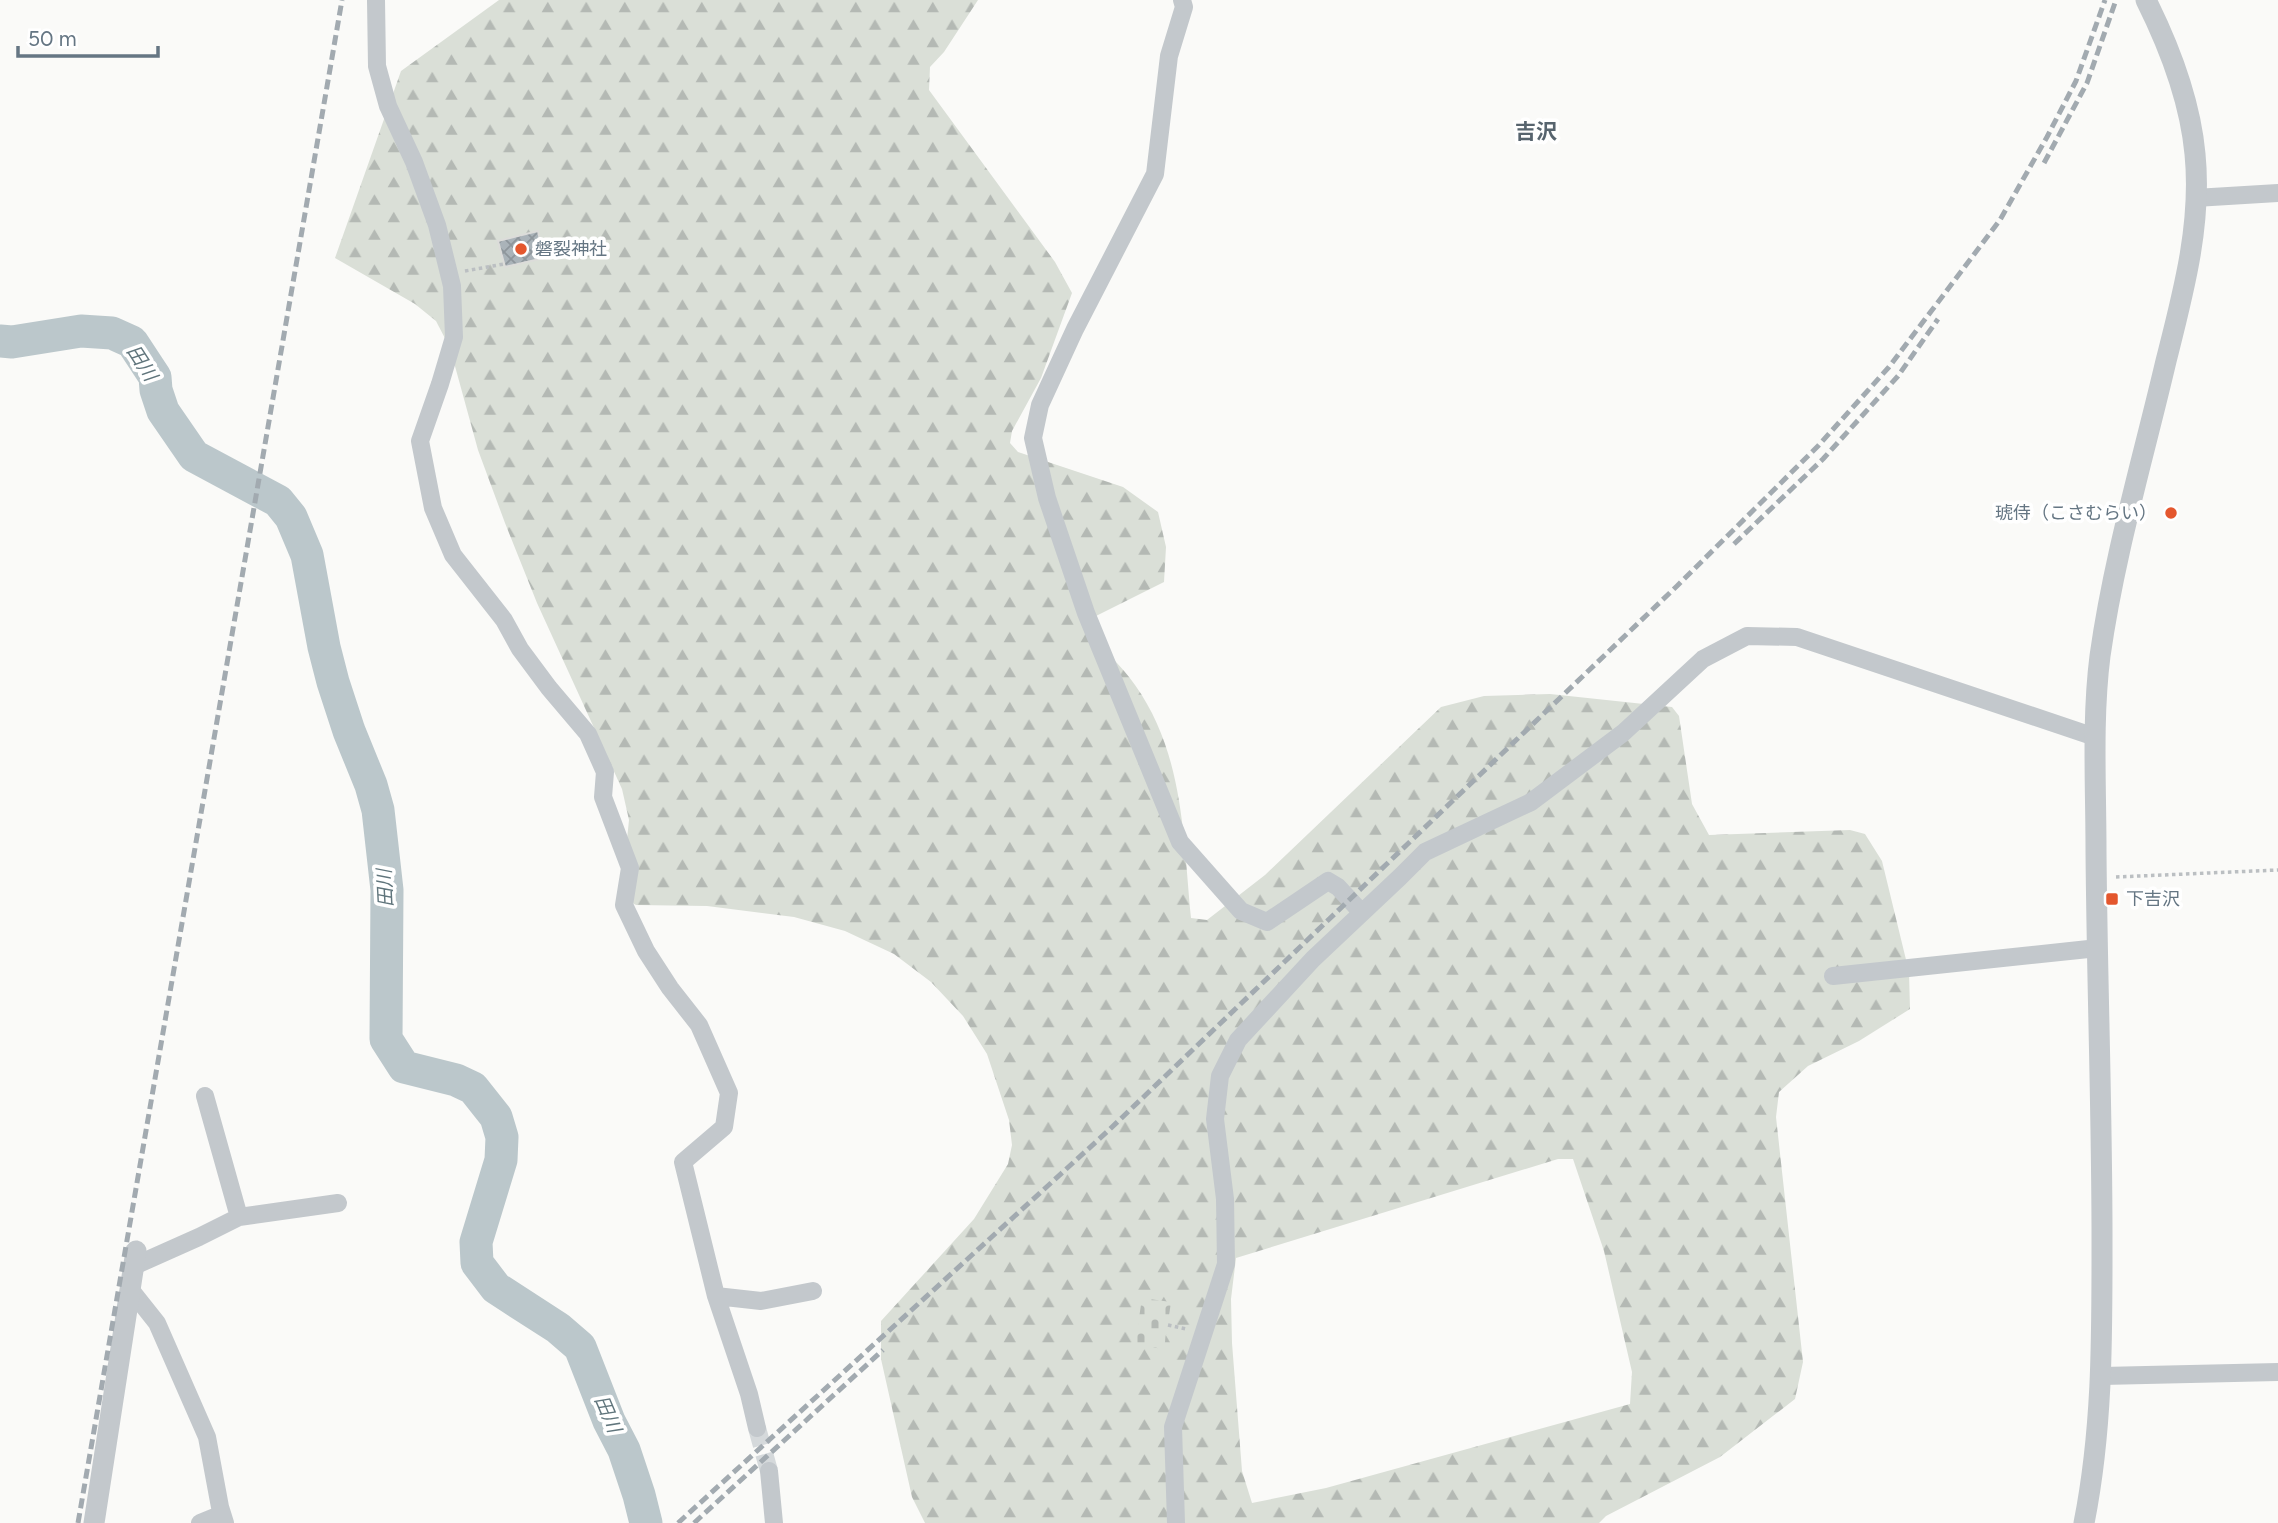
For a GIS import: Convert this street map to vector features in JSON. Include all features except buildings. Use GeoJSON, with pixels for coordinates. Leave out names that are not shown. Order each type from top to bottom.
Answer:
{"type":"FeatureCollection","features":[{"type":"Feature","properties":{"kind":"street"},"geometry":{"type":"LineString","coordinates":[[376,0],[377,66],[388,106],[414,162],[437,225],[453,286],[454,337],[420,441],[433,508],[453,555],[504,620],[520,649],[549,688],[588,734],[606,772],[603,797],[630,868],[624,905],[646,951],[699,1026],[729,1093],[724,1127],[683,1162],[716,1296],[749,1394],[757,1428]]}},
{"type":"Feature","properties":{"kind":"street"},"geometry":{"type":"LineString","coordinates":[[1182,0],[1184,7],[1169,56],[1155,174],[1075,328],[1040,405],[1034,438],[1047,498],[1086,613],[1180,842],[1241,911],[1267,922],[1328,881],[1338,887],[1362,913]]}},
{"type":"Feature","properties":{"kind":"street"},"geometry":{"type":"LineString","coordinates":[[2084,1523],[2095,1458],[2102,1376],[2102,1142],[2095,737],[2100,659],[2115,570],[2186,282],[2195,198],[2195,156],[2189,116],[2179,78],[2146,0]]}},
{"type":"Feature","properties":{"kind":"street"},"geometry":{"type":"LineString","coordinates":[[2195,198],[2278,193]]}},
{"type":"Feature","properties":{"kind":"street"},"geometry":{"type":"LineString","coordinates":[[1176,1523],[1173,1427],[1226,1264],[1225,1199],[1215,1119],[1220,1076],[1238,1040],[1313,959],[1425,852],[1531,802],[1623,733],[1703,659],[1747,636],[1797,637],[2095,737]]}},
{"type":"Feature","properties":{"kind":"street"},"geometry":{"type":"LineString","coordinates":[[1833,976],[2098,948]]}},
{"type":"Feature","properties":{"kind":"street"},"geometry":{"type":"LineString","coordinates":[[205,1096],[239,1217]]}},
{"type":"Feature","properties":{"kind":"street"},"geometry":{"type":"LineString","coordinates":[[94,1523],[135,1258],[199,1237],[239,1217],[338,1203]]}},
{"type":"Feature","properties":{"kind":"street"},"geometry":{"type":"LineString","coordinates":[[130,1289],[157,1323],[207,1437],[223,1518],[200,1523]]}},
{"type":"Feature","properties":{"kind":"street"},"geometry":{"type":"LineString","coordinates":[[716,1296],[761,1301],[813,1291]]}},
{"type":"Feature","properties":{"kind":"street"},"geometry":{"type":"LineString","coordinates":[[2102,1376],[2278,1372]]}},
{"type":"Feature","properties":{"kind":"street"},"geometry":{"type":"LineString","coordinates":[[769,1471],[774,1523]]}},
{"type":"Feature","properties":{"kind":"path"},"geometry":{"type":"LineString","coordinates":[[481,268],[504,264]]}},
{"type":"Feature","properties":{"kind":"path"},"geometry":{"type":"LineString","coordinates":[[2096,878],[2278,870]]}},
{"type":"Feature","properties":{"kind":"green space"},"geometry":{"type":"Polygon","coordinates":[[[499,0],[978,0],[944,52],[930,67],[929,90],[1055,262],[1072,293],[1041,378],[1012,431],[1010,443],[1018,452],[1123,487],[1158,512],[1166,547],[1164,582],[1086,621],[1084,629],[1135,685],[1163,739],[1172,768],[1183,827],[1191,918],[1207,920],[1265,875],[1441,707],[1484,696],[1550,694],[1672,707],[1679,716],[1692,804],[1709,835],[1850,830],[1865,834],[1882,861],[1909,972],[1910,1009],[1859,1041],[1808,1066],[1779,1092],[1776,1117],[1803,1362],[1795,1399],[1720,1457],[1606,1516],[1599,1523],[925,1523],[912,1497],[881,1359],[881,1321],[974,1219],[1008,1164],[1012,1145],[1009,1120],[987,1054],[963,1016],[931,982],[894,954],[845,931],[794,917],[707,906],[636,905],[621,897],[629,820],[622,789],[537,603],[505,523],[478,450],[450,348],[436,321],[415,304],[335,258],[401,71],[499,0]],[[1558,1159],[1236,1258],[1231,1299],[1232,1343],[1242,1471],[1252,1503],[1326,1488],[1630,1404],[1632,1372],[1604,1251],[1573,1159],[1558,1159]]]}},
{"type":"Feature","properties":{"kind":"green space"},"geometry":{"type":"Polygon","coordinates":[[[1142,1298],[1171,1302],[1164,1349],[1135,1345],[1142,1298]]]}},
{"type":"Feature","properties":{"kind":"waterway","name":"田川"},"geometry":{"type":"LineString","coordinates":[[0,341],[12,342],[81,331],[112,333],[132,342],[155,377],[163,411],[194,456],[278,501],[291,517],[307,555],[333,682],[378,810],[387,890],[386,1039],[404,1067],[456,1080],[473,1088],[496,1117],[502,1137],[501,1160],[476,1242],[477,1263],[496,1288],[558,1328],[580,1347],[609,1421],[624,1450],[646,1523]]}},
{"type":"Feature","properties":{"kind":"tunnel"},"geometry":{"type":"LineString","coordinates":[[757,1428],[769,1471]]}},
{"type":"Feature","properties":{"kind":"railway"},"geometry":{"type":"LineString","coordinates":[[78,1523],[342,0]]}},
{"type":"Feature","properties":{"kind":"railway"},"geometry":{"type":"LineString","coordinates":[[678,1523],[1109,1130],[1677,586],[1818,446],[1889,367],[2000,220],[2076,81],[2105,0]]}},
{"type":"Feature","properties":{"kind":"railway"},"geometry":{"type":"LineString","coordinates":[[2044,163],[2087,83],[2116,0]]}},
{"type":"Feature","properties":{"kind":"railway"},"geometry":{"type":"LineString","coordinates":[[1734,544],[1823,459],[1898,376],[1938,319]]}},
{"type":"Feature","properties":{"kind":"railway"},"geometry":{"type":"LineString","coordinates":[[694,1523],[883,1350]]}},
{"type":"Feature","properties":{"kind":"place","name":"磐裂神社"},"geometry":{"type":"Point","coordinates":[521,249]}},
{"type":"Feature","properties":{"kind":"place","name":"琥侍（こさむらい）"},"geometry":{"type":"Point","coordinates":[2171,513]}},
{"type":"Feature","properties":{"kind":"place","name":"下吉沢"},"geometry":{"type":"Point","coordinates":[2112,899]}},
{"type":"Feature","properties":{"kind":"district","name":"吉沢"},"geometry":{"type":"Point","coordinates":[1536,131]}}]}
